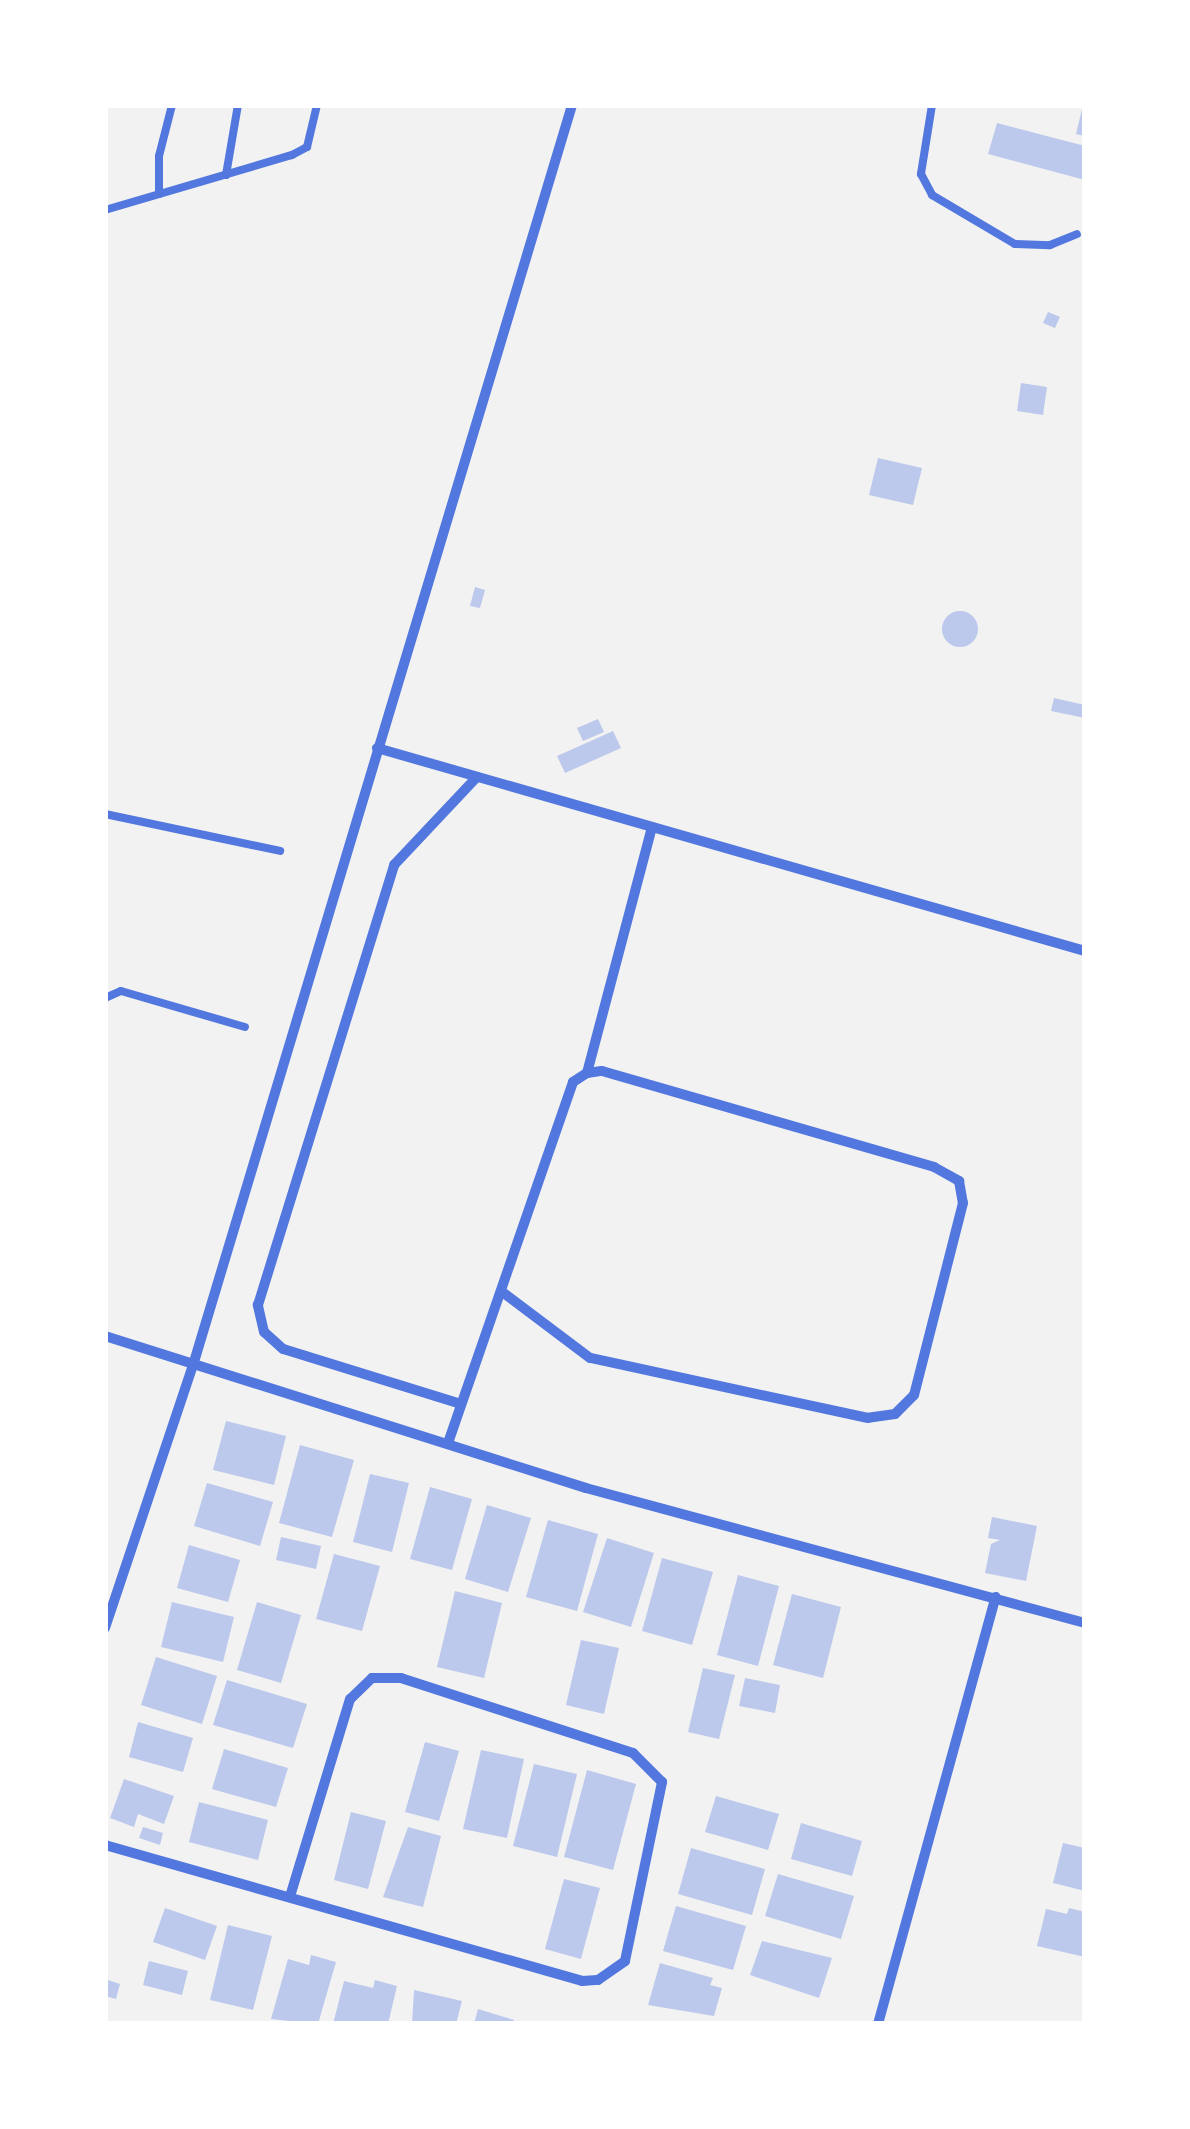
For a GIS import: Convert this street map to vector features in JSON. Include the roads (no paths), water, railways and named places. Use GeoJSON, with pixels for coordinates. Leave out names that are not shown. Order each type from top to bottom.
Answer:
{"type":"FeatureCollection","features":[{"type":"Feature","properties":{"kind":"street"},"geometry":{"type":"LineString","coordinates":[[105,1628],[194,1362],[572,105]]}},
{"type":"Feature","properties":{"kind":"street"},"geometry":{"type":"LineString","coordinates":[[377,748],[1085,950]]}},
{"type":"Feature","properties":{"kind":"street"},"geometry":{"type":"LineString","coordinates":[[460,1404],[283,1349],[264,1332],[258,1305],[394,865],[477,777]]}},
{"type":"Feature","properties":{"kind":"street"},"geometry":{"type":"LineString","coordinates":[[587,1073],[652,827]]}},
{"type":"Feature","properties":{"kind":"street"},"geometry":{"type":"LineString","coordinates":[[448,1444],[572,1082],[587,1073],[602,1071],[898,1156],[959,1180],[963,1204],[914,1395],[895,1414],[868,1418],[590,1358],[501,1291]]}},
{"type":"Feature","properties":{"kind":"street"},"geometry":{"type":"LineString","coordinates":[[105,1336],[448,1444],[1085,1623]]}},
{"type":"Feature","properties":{"kind":"street"},"geometry":{"type":"LineString","coordinates":[[878,2024],[996,1597]]}},
{"type":"Feature","properties":{"kind":"street"},"geometry":{"type":"LineString","coordinates":[[105,1845],[582,1982],[598,1980],[625,1961],[662,1782],[633,1752],[401,1678],[372,1678],[350,1699],[290,1896]]}},
{"type":"Feature","properties":{"kind":"lane"},"geometry":{"type":"LineString","coordinates":[[159,194],[159,156],[172,105]]}},
{"type":"Feature","properties":{"kind":"lane"},"geometry":{"type":"LineString","coordinates":[[226,175],[238,105]]}},
{"type":"Feature","properties":{"kind":"lane"},"geometry":{"type":"LineString","coordinates":[[105,210],[307,147],[317,105]]}},
{"type":"Feature","properties":{"kind":"lane"},"geometry":{"type":"LineString","coordinates":[[932,105],[921,174],[932,195],[1015,244],[1050,246],[1077,234]]}},
{"type":"Feature","properties":{"kind":"lane"},"geometry":{"type":"LineString","coordinates":[[105,814],[280,851]]}},
{"type":"Feature","properties":{"kind":"lane"},"geometry":{"type":"LineString","coordinates":[[105,998],[121,992],[245,1026]]}}]}
